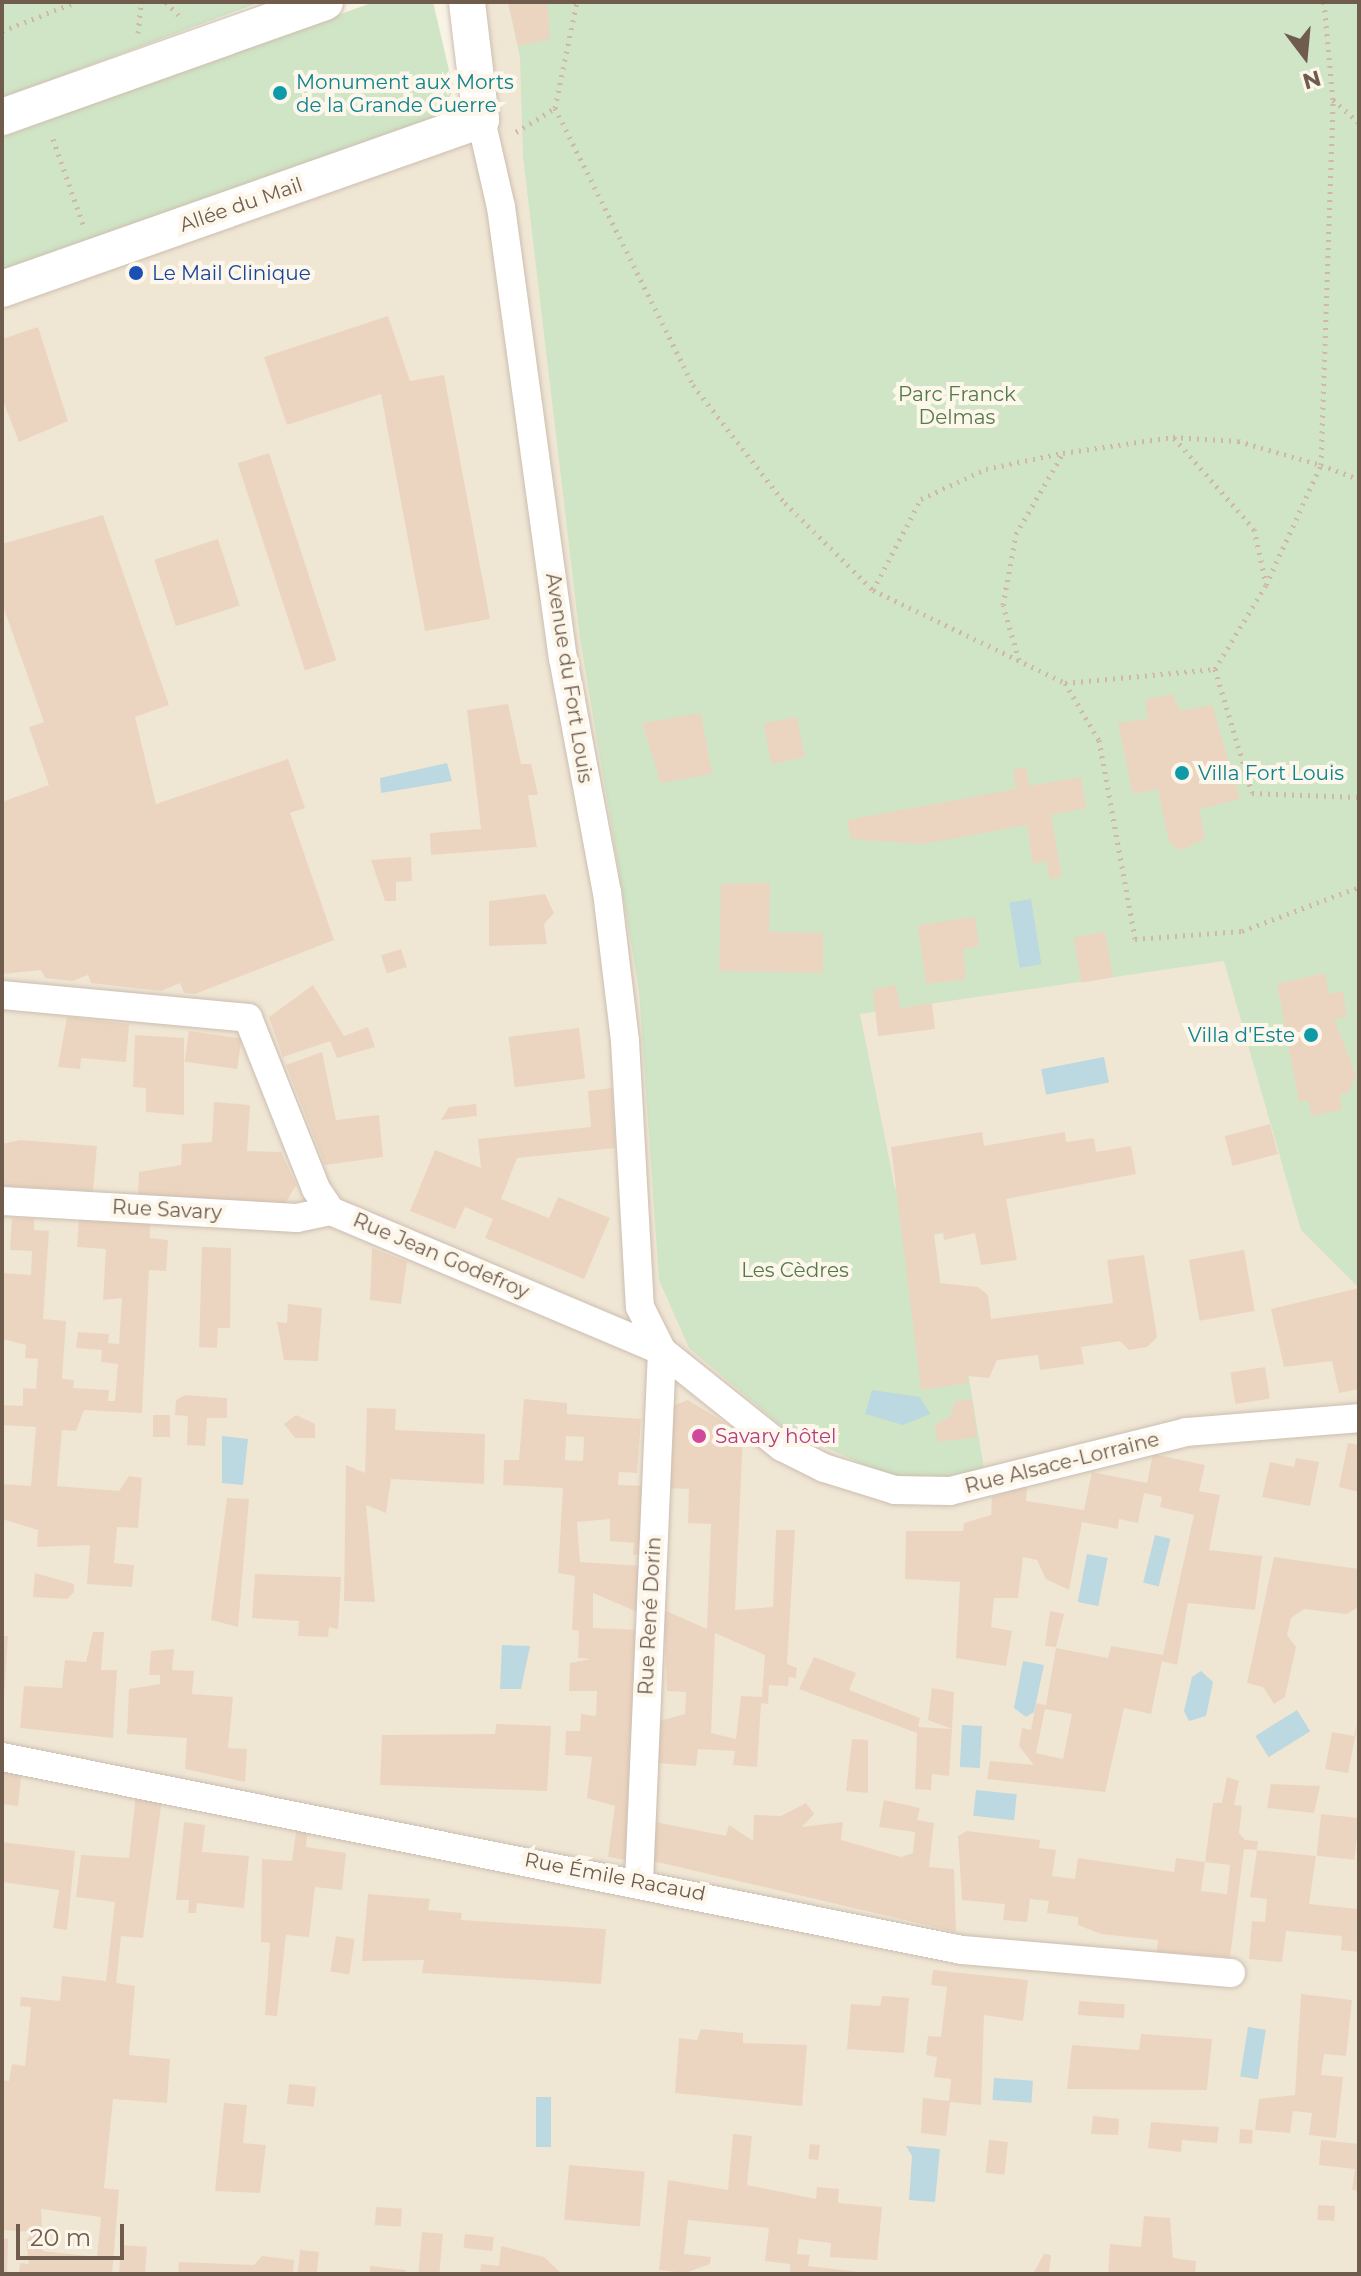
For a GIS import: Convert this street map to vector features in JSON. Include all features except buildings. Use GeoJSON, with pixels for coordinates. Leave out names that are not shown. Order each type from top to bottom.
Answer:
{"type":"FeatureCollection","features":[{"type":"Feature","properties":{"kind":"street"},"geometry":{"type":"LineString","coordinates":[[2,117],[325,2]]}},
{"type":"Feature","properties":{"kind":"street","name":"Avenue du Fort Louis"},"geometry":{"type":"LineString","coordinates":[[467,2],[484,135],[563,658],[607,892],[625,1041],[640,1307],[662,1351]]}},
{"type":"Feature","properties":{"kind":"street","name":"Allée du Mail"},"geometry":{"type":"LineString","coordinates":[[2,289],[484,135]]}},
{"type":"Feature","properties":{"kind":"street","name":"Rue Jean Godefroy"},"geometry":{"type":"LineString","coordinates":[[2,995],[248,1018],[316,1189],[331,1211],[662,1351]]}},
{"type":"Feature","properties":{"kind":"street","name":"Rue Savary"},"geometry":{"type":"LineString","coordinates":[[2,1201],[297,1218],[331,1211]]}},
{"type":"Feature","properties":{"kind":"street","name":"Rue Alsace-Lorraine"},"geometry":{"type":"LineString","coordinates":[[662,1351],[782,1447],[895,1490],[950,1491],[1208,1428],[1359,1418]]}},
{"type":"Feature","properties":{"kind":"street","name":"Rue René Dorin"},"geometry":{"type":"LineString","coordinates":[[639,1881],[662,1351]]}},
{"type":"Feature","properties":{"kind":"street","name":"Rue Émile Racaud"},"geometry":{"type":"LineString","coordinates":[[2,1757],[639,1881],[962,1950],[1231,1973]]}},
{"type":"Feature","properties":{"kind":"path"},"geometry":{"type":"LineString","coordinates":[[2,31],[76,2]]}},
{"type":"Feature","properties":{"kind":"path"},"geometry":{"type":"LineString","coordinates":[[577,2],[555,108],[693,385],[785,503],[873,590],[1065,683],[1215,669]]}},
{"type":"Feature","properties":{"kind":"path"},"geometry":{"type":"LineString","coordinates":[[1324,2],[1333,100],[1321,465],[1266,585],[1215,669],[1252,793],[1359,797]]}},
{"type":"Feature","properties":{"kind":"path"},"geometry":{"type":"LineString","coordinates":[[1333,100],[1359,123]]}},
{"type":"Feature","properties":{"kind":"path"},"geometry":{"type":"LineString","coordinates":[[484,135],[555,108]]}},
{"type":"Feature","properties":{"kind":"path"},"geometry":{"type":"LineString","coordinates":[[43,143],[57,138],[84,229]]}},
{"type":"Feature","properties":{"kind":"path"},"geometry":{"type":"LineString","coordinates":[[873,590],[921,499],[986,469],[1063,453],[1173,437],[1238,441],[1359,479]]}},
{"type":"Feature","properties":{"kind":"path"},"geometry":{"type":"LineString","coordinates":[[1173,437],[1254,529],[1266,585]]}},
{"type":"Feature","properties":{"kind":"path"},"geometry":{"type":"LineString","coordinates":[[1019,661],[1003,605],[1016,534],[1063,453]]}},
{"type":"Feature","properties":{"kind":"path"},"geometry":{"type":"LineString","coordinates":[[1065,683],[1099,740],[1135,939],[1242,931],[1359,887]]}},
{"type":"Feature","properties":{"kind":"shaded area"},"geometry":{"type":"Polygon","coordinates":[[[452,2],[1359,2],[1359,2274],[2,2274],[2,300],[469,135],[452,2]]]}},
{"type":"Feature","properties":{"kind":"green space"},"geometry":{"type":"Polygon","coordinates":[[[2,2],[261,2],[2,98],[2,2]]]}},
{"type":"Feature","properties":{"kind":"green space"},"geometry":{"type":"Polygon","coordinates":[[[374,2],[433,2],[453,87],[443,120],[2,277],[2,137],[374,2]]]}},
{"type":"Feature","properties":{"kind":"green space","name":"Parc Franck Delmas"},"geometry":{"type":"Polygon","coordinates":[[[508,2],[1359,2],[1359,1288],[1301,1230],[1224,961],[860,1014],[895,1188],[940,1197],[943,1233],[934,1235],[946,1325],[960,1324],[985,1475],[939,1484],[889,1476],[785,1429],[689,1348],[659,1280],[639,991],[580,638],[523,156],[520,57],[508,2]]]}},
{"type":"Feature","properties":{"kind":"water"},"geometry":{"type":"Polygon","coordinates":[[[447,763],[452,781],[381,793],[380,778],[447,763]]]}},
{"type":"Feature","properties":{"kind":"water"},"geometry":{"type":"Polygon","coordinates":[[[1031,899],[1041,964],[1020,968],[1009,902],[1031,899]]]}},
{"type":"Feature","properties":{"kind":"water"},"geometry":{"type":"Polygon","coordinates":[[[1104,1057],[1109,1083],[1046,1095],[1041,1069],[1104,1057]]]}},
{"type":"Feature","properties":{"kind":"water"},"geometry":{"type":"Polygon","coordinates":[[[872,1390],[920,1397],[930,1414],[903,1425],[865,1414],[872,1390]]]}},
{"type":"Feature","properties":{"kind":"water"},"geometry":{"type":"Polygon","coordinates":[[[222,1436],[248,1439],[243,1485],[222,1483],[222,1436]]]}},
{"type":"Feature","properties":{"kind":"water"},"geometry":{"type":"Polygon","coordinates":[[[1155,1535],[1171,1539],[1159,1586],[1143,1583],[1155,1535]]]}},
{"type":"Feature","properties":{"kind":"water"},"geometry":{"type":"Polygon","coordinates":[[[1087,1554],[1108,1558],[1098,1606],[1078,1602],[1087,1554]]]}},
{"type":"Feature","properties":{"kind":"water"},"geometry":{"type":"Polygon","coordinates":[[[502,1645],[530,1646],[521,1689],[500,1689],[502,1645]]]}},
{"type":"Feature","properties":{"kind":"water"},"geometry":{"type":"Polygon","coordinates":[[[1023,1661],[1044,1665],[1034,1712],[1026,1717],[1014,1708],[1023,1661]]]}},
{"type":"Feature","properties":{"kind":"water"},"geometry":{"type":"Polygon","coordinates":[[[1201,1671],[1213,1682],[1206,1716],[1189,1721],[1184,1711],[1192,1677],[1201,1671]]]}},
{"type":"Feature","properties":{"kind":"water"},"geometry":{"type":"Polygon","coordinates":[[[1297,1710],[1310,1731],[1269,1757],[1255,1736],[1297,1710]]]}},
{"type":"Feature","properties":{"kind":"water"},"geometry":{"type":"Polygon","coordinates":[[[962,1725],[982,1726],[980,1768],[960,1767],[962,1725]]]}},
{"type":"Feature","properties":{"kind":"water"},"geometry":{"type":"Polygon","coordinates":[[[976,1790],[1017,1794],[1014,1820],[973,1816],[976,1790]]]}},
{"type":"Feature","properties":{"kind":"water"},"geometry":{"type":"Polygon","coordinates":[[[1248,2027],[1266,2030],[1258,2079],[1240,2076],[1248,2027]]]}},
{"type":"Feature","properties":{"kind":"water"},"geometry":{"type":"Polygon","coordinates":[[[994,2078],[1033,2081],[1031,2103],[992,2100],[994,2078]]]}},
{"type":"Feature","properties":{"kind":"water"},"geometry":{"type":"Polygon","coordinates":[[[536,2097],[551,2097],[551,2147],[536,2147],[536,2097]]]}},
{"type":"Feature","properties":{"kind":"water"},"geometry":{"type":"Polygon","coordinates":[[[906,2146],[940,2149],[935,2202],[909,2200],[912,2156],[906,2146]]]}},
{"type":"Feature","properties":{"kind":"place","name":"Monument aux Morts de la Grande Guerre"},"geometry":{"type":"Point","coordinates":[280,93]}},
{"type":"Feature","properties":{"kind":"place","name":"Le Mail Clinique"},"geometry":{"type":"Point","coordinates":[136,273]}},
{"type":"Feature","properties":{"kind":"place","name":"Villa Fort Louis"},"geometry":{"type":"Point","coordinates":[1182,773]}},
{"type":"Feature","properties":{"kind":"place","name":"Villa d'Este"},"geometry":{"type":"Point","coordinates":[1311,1035]}},
{"type":"Feature","properties":{"kind":"place","name":"Savary hôtel"},"geometry":{"type":"Point","coordinates":[699,1436]}},
{"type":"Feature","properties":{"kind":"park label","name":"Les Cèdres"},"geometry":{"type":"Point","coordinates":[795,1270]}}]}
